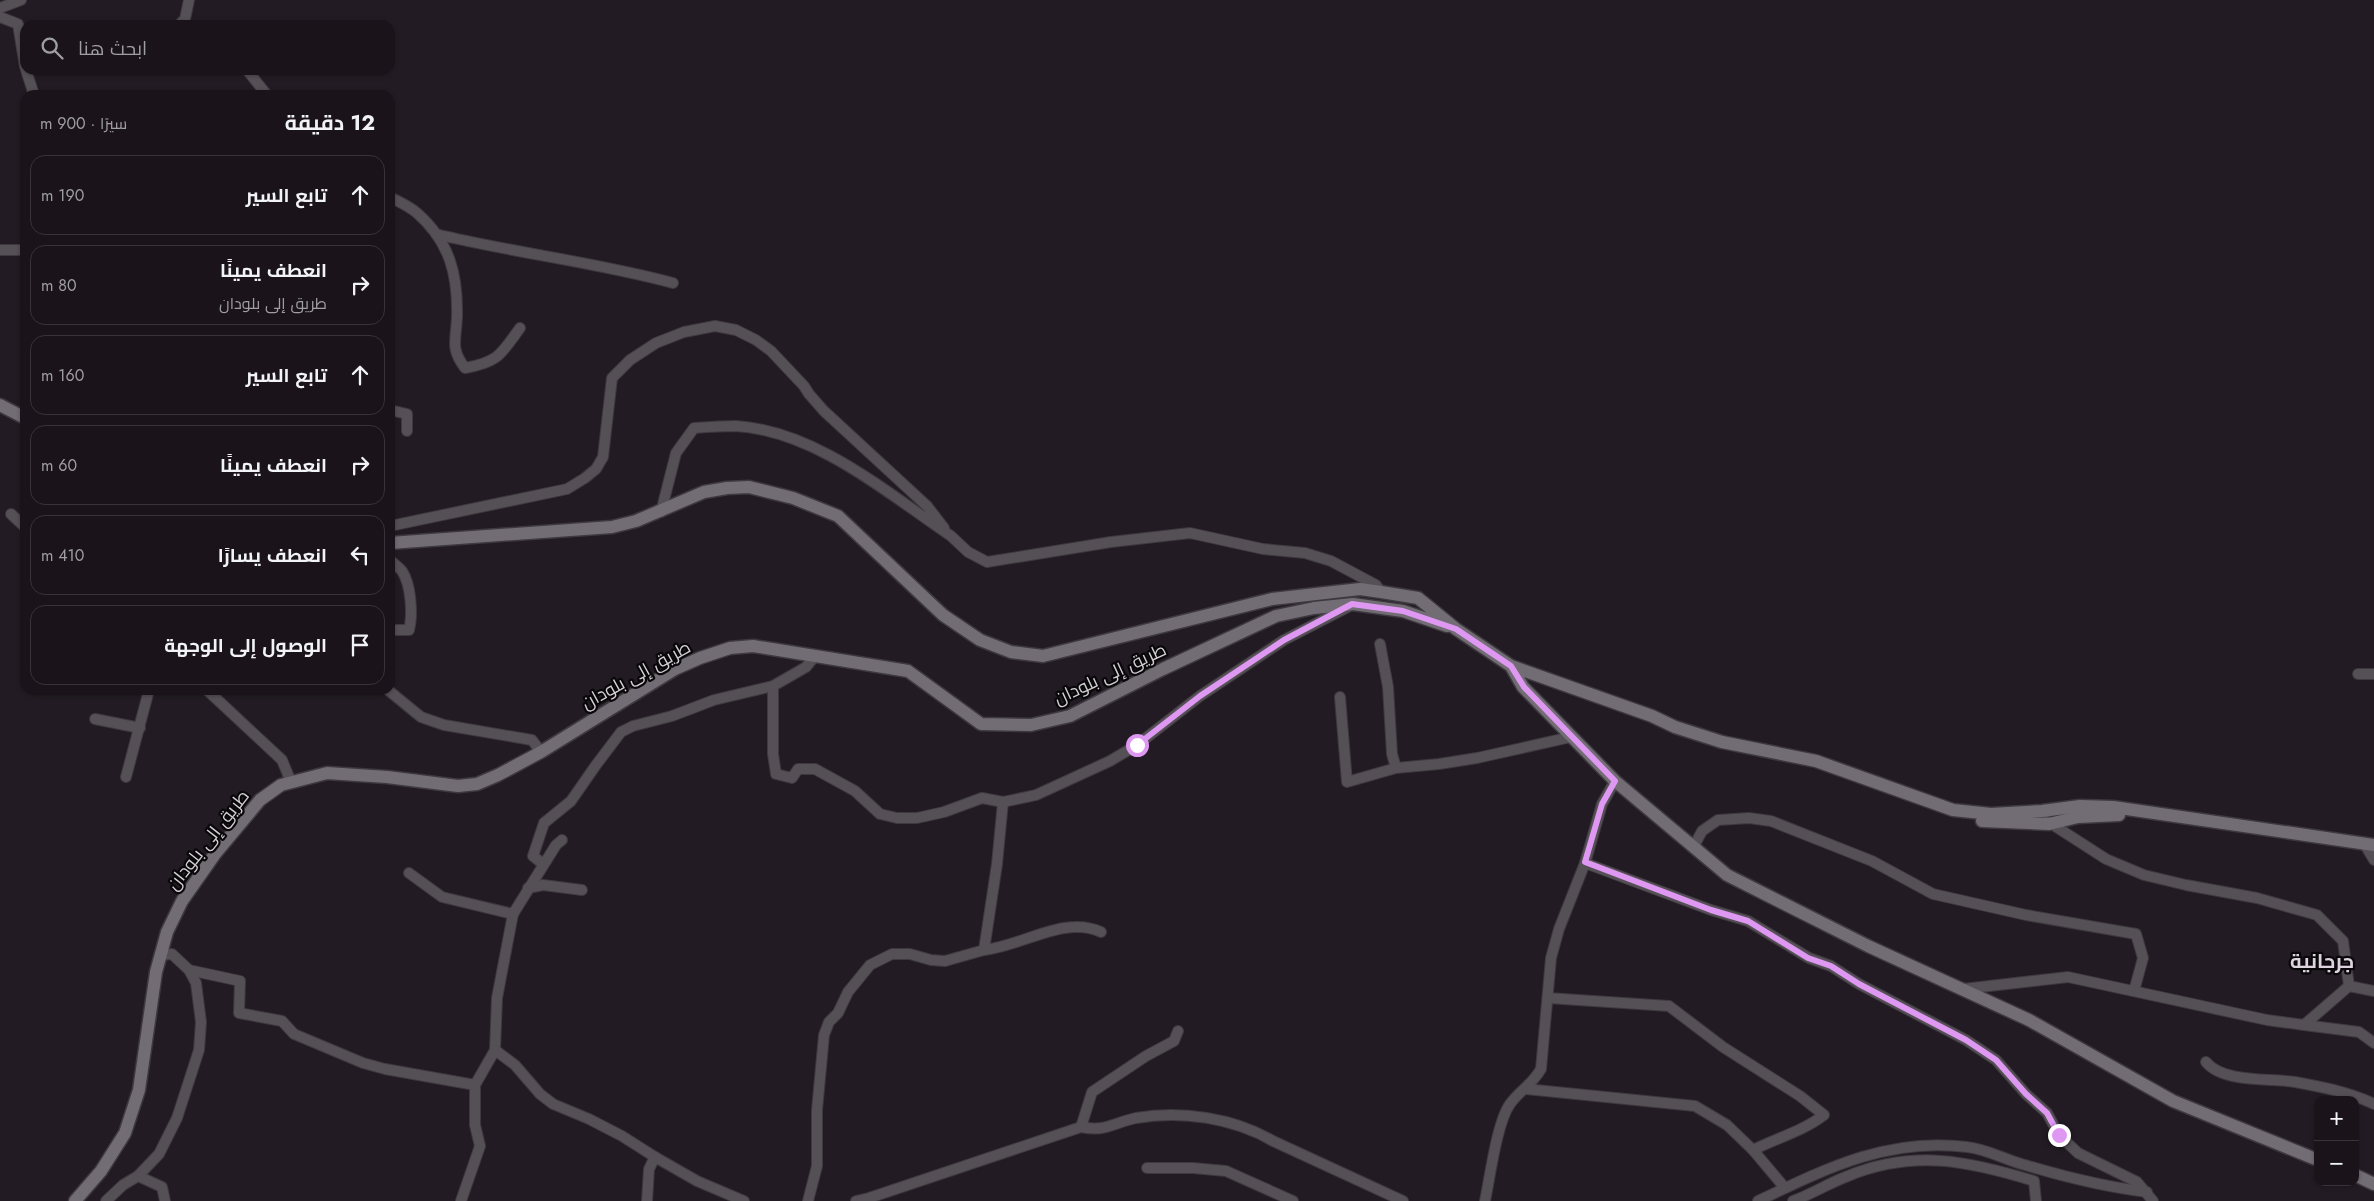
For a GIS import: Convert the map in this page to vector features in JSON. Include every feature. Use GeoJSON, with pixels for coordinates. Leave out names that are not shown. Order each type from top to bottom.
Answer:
{"type":"FeatureCollection","features":[{"type":"Feature","properties":{"kind":"main road"},"geometry":{"type":"LineString","coordinates":[[0,405],[20,415]]}},
{"type":"Feature","properties":{"kind":"main road"},"geometry":{"type":"LineString","coordinates":[[395,543],[612,526],[636,521],[661,512],[704,492],[749,487],[793,498],[838,516],[943,615],[980,640],[1011,652],[1042,656],[1272,599],[1360,589],[1418,598],[1456,629],[1511,666],[1652,716],[1675,727],[1722,742],[1816,761],[1953,810],[1991,814],[2042,811],[2080,806],[2113,808],[2370,845]]}},
{"type":"Feature","properties":{"kind":"main road","name":"طريق إلى بلودان"},"geometry":{"type":"LineString","coordinates":[[75,1201],[102,1171],[125,1133],[139,1090],[156,972],[168,932],[182,901],[215,854],[260,800],[281,785],[327,773],[387,777],[458,786],[477,784],[541,752],[675,670],[700,658],[730,648],[753,646],[908,671],[980,724],[1031,724],[1070,716],[1163,669],[1276,616],[1314,608],[1352,604],[1403,611],[1456,629]]}},
{"type":"Feature","properties":{"kind":"main road"},"geometry":{"type":"LineString","coordinates":[[1511,666],[1524,687],[1570,737],[1615,781],[1727,875],[1868,946],[2028,1020],[2173,1101],[2314,1158]]}},
{"type":"Feature","properties":{"kind":"main road"},"geometry":{"type":"LineString","coordinates":[[1861,778],[1878,788],[1931,812],[1954,818],[1992,823],[2049,824],[2066,827],[2078,817],[2169,816]]}},
{"type":"Feature","properties":{"kind":"main road"},"geometry":{"type":"LineString","coordinates":[[2359,1177],[2374,1184]]}},
{"type":"Feature","properties":{"kind":"street"},"geometry":{"type":"LineString","coordinates":[[0,8],[21,0]]}},
{"type":"Feature","properties":{"kind":"street"},"geometry":{"type":"LineString","coordinates":[[184,20],[190,0]]}},
{"type":"Feature","properties":{"kind":"street"},"geometry":{"type":"LineString","coordinates":[[0,17],[20,25]]}},
{"type":"Feature","properties":{"kind":"street"},"geometry":{"type":"LineString","coordinates":[[27,75],[32,90]]}},
{"type":"Feature","properties":{"kind":"street"},"geometry":{"type":"LineString","coordinates":[[251,75],[263,90]]}},
{"type":"Feature","properties":{"kind":"street"},"geometry":{"type":"LineString","coordinates":[[395,200],[416,212],[436,234],[450,256],[457,298],[455,354],[465,368],[481,366],[498,358],[520,328]]}},
{"type":"Feature","properties":{"kind":"street"},"geometry":{"type":"LineString","coordinates":[[436,234],[517,252],[628,270],[673,283]]}},
{"type":"Feature","properties":{"kind":"street"},"geometry":{"type":"LineString","coordinates":[[0,250],[20,250]]}},
{"type":"Feature","properties":{"kind":"street"},"geometry":{"type":"LineString","coordinates":[[395,525],[567,489],[596,469],[603,457],[612,378],[630,360],[656,343],[684,332],[715,326],[736,330],[772,351],[824,411],[927,506],[951,536],[968,552],[987,562],[1111,542],[1190,533],[1263,549],[1305,553],[1331,561],[1376,585],[1381,592]]}},
{"type":"Feature","properties":{"kind":"street"},"geometry":{"type":"LineString","coordinates":[[395,411],[407,414],[407,431]]}},
{"type":"Feature","properties":{"kind":"street"},"geometry":{"type":"LineString","coordinates":[[661,512],[676,453],[694,428],[736,426],[777,434],[819,448],[951,536]]}},
{"type":"Feature","properties":{"kind":"street"},"geometry":{"type":"LineString","coordinates":[[11,514],[20,522]]}},
{"type":"Feature","properties":{"kind":"street"},"geometry":{"type":"LineString","coordinates":[[395,565],[402,572],[410,598],[412,621],[409,630],[395,630]]}},
{"type":"Feature","properties":{"kind":"street"},"geometry":{"type":"LineString","coordinates":[[772,686],[773,754],[776,774],[792,778],[798,769],[815,769],[854,791],[880,814],[897,818],[918,818],[944,812],[982,798],[1003,802],[1036,794],[1110,761],[1137,745],[1200,696],[1284,640],[1352,604]]}},
{"type":"Feature","properties":{"kind":"street"},"geometry":{"type":"LineString","coordinates":[[1380,644],[1388,688],[1392,754],[1396,768]]}},
{"type":"Feature","properties":{"kind":"street"},"geometry":{"type":"LineString","coordinates":[[543,864],[533,856],[544,824],[571,801],[621,732],[633,726],[672,716],[714,700],[772,686],[806,667],[815,656]]}},
{"type":"Feature","properties":{"kind":"street"},"geometry":{"type":"LineString","coordinates":[[2358,674],[2374,674]]}},
{"type":"Feature","properties":{"kind":"street"},"geometry":{"type":"LineString","coordinates":[[126,777],[148,695]]}},
{"type":"Feature","properties":{"kind":"street"},"geometry":{"type":"LineString","coordinates":[[212,695],[282,760],[292,782]]}},
{"type":"Feature","properties":{"kind":"street"},"geometry":{"type":"LineString","coordinates":[[394,695],[421,717],[444,725],[532,740],[541,752]]}},
{"type":"Feature","properties":{"kind":"street"},"geometry":{"type":"LineString","coordinates":[[1340,697],[1347,782],[1396,768],[1477,758],[1570,737]]}},
{"type":"Feature","properties":{"kind":"street"},"geometry":{"type":"LineString","coordinates":[[95,719],[140,728]]}},
{"type":"Feature","properties":{"kind":"street"},"geometry":{"type":"LineString","coordinates":[[1485,1201],[1503,1120],[1510,1104],[1526,1089],[1541,1069],[1542,1041],[1548,998],[1548,974],[1551,958],[1559,929],[1585,862],[1602,804],[1615,781]]}},
{"type":"Feature","properties":{"kind":"street"},"geometry":{"type":"LineString","coordinates":[[984,950],[997,864],[1003,802]]}},
{"type":"Feature","properties":{"kind":"street"},"geometry":{"type":"LineString","coordinates":[[2062,808],[2066,827],[2106,858],[2144,875],[2186,886],[2257,898],[2317,915],[2343,941],[2349,986]]}},
{"type":"Feature","properties":{"kind":"street"},"geometry":{"type":"LineString","coordinates":[[2042,811],[2049,824]]}},
{"type":"Feature","properties":{"kind":"street"},"geometry":{"type":"LineString","coordinates":[[1694,846],[1702,831],[1718,820],[1749,818],[1771,820],[1872,861],[1933,894],[2026,915],[2136,934],[2143,958],[2134,991]]}},
{"type":"Feature","properties":{"kind":"street"},"geometry":{"type":"LineString","coordinates":[[461,1201],[480,1146],[475,1124],[475,1085],[496,1050],[497,998],[513,914],[543,864],[556,845],[562,840]]}},
{"type":"Feature","properties":{"kind":"street"},"geometry":{"type":"LineString","coordinates":[[2370,845],[2374,860]]}},
{"type":"Feature","properties":{"kind":"street"},"geometry":{"type":"LineString","coordinates":[[1585,862],[1711,910],[1748,921],[1808,958],[1831,966],[1859,984],[1966,1040],[1996,1060],[2026,1094],[2047,1113],[2059,1135],[2078,1153],[2136,1182],[2150,1197]]}},
{"type":"Feature","properties":{"kind":"street"},"geometry":{"type":"LineString","coordinates":[[409,873],[442,897],[513,914]]}},
{"type":"Feature","properties":{"kind":"street"},"geometry":{"type":"LineString","coordinates":[[528,888],[543,885],[582,890]]}},
{"type":"Feature","properties":{"kind":"street"},"geometry":{"type":"LineString","coordinates":[[808,1201],[817,1166],[817,1110],[824,1035],[829,1022],[838,1013],[848,992],[870,965],[892,954],[910,954],[931,960],[945,960],[984,950],[1012,946],[1067,926],[1090,927],[1101,932]]}},
{"type":"Feature","properties":{"kind":"street"},"geometry":{"type":"LineString","coordinates":[[106,1201],[123,1185],[138,1176],[159,1154],[177,1118],[199,1050],[202,1022],[196,983],[189,970],[172,954],[161,955]]}},
{"type":"Feature","properties":{"kind":"street"},"geometry":{"type":"LineString","coordinates":[[189,970],[240,981],[239,1013],[282,1021],[294,1034],[370,1065],[475,1085]]}},
{"type":"Feature","properties":{"kind":"street"},"geometry":{"type":"LineString","coordinates":[[1963,989],[2068,976],[2268,1020],[2359,1032],[2374,1043]]}},
{"type":"Feature","properties":{"kind":"street"},"geometry":{"type":"LineString","coordinates":[[2349,986],[2374,991]]}},
{"type":"Feature","properties":{"kind":"street"},"geometry":{"type":"LineString","coordinates":[[2304,1025],[2349,986]]}},
{"type":"Feature","properties":{"kind":"street"},"geometry":{"type":"LineString","coordinates":[[1548,998],[1669,1006],[1723,1047],[1800,1096],[1824,1115],[1810,1126],[1780,1137],[1753,1150]]}},
{"type":"Feature","properties":{"kind":"street"},"geometry":{"type":"LineString","coordinates":[[1081,1127],[1092,1092],[1146,1056],[1174,1041],[1178,1032]]}},
{"type":"Feature","properties":{"kind":"street"},"geometry":{"type":"LineString","coordinates":[[496,1050],[515,1064],[540,1094],[553,1104],[614,1132],[655,1158],[697,1181],[744,1201]]}},
{"type":"Feature","properties":{"kind":"street"},"geometry":{"type":"LineString","coordinates":[[2206,1062],[2224,1074],[2318,1087],[2351,1095],[2374,1104]]}},
{"type":"Feature","properties":{"kind":"street"},"geometry":{"type":"LineString","coordinates":[[1526,1089],[1695,1106],[1727,1125],[1753,1150],[1785,1188]]}},
{"type":"Feature","properties":{"kind":"street"},"geometry":{"type":"LineString","coordinates":[[856,1201],[1081,1127],[1096,1130],[1136,1118],[1166,1116],[1223,1120],[1258,1132],[1273,1141],[1403,1201]]}},
{"type":"Feature","properties":{"kind":"street"},"geometry":{"type":"LineString","coordinates":[[1758,1201],[1836,1164],[1908,1145],[1969,1147],[2071,1179],[2150,1197]]}},
{"type":"Feature","properties":{"kind":"street"},"geometry":{"type":"LineString","coordinates":[[648,1201],[649,1169],[655,1158]]}},
{"type":"Feature","properties":{"kind":"street"},"geometry":{"type":"LineString","coordinates":[[1793,1201],[1848,1176],[1887,1163],[1934,1160],[1968,1163],[2034,1181],[2036,1201]]}},
{"type":"Feature","properties":{"kind":"street"},"geometry":{"type":"LineString","coordinates":[[1147,1168],[1226,1171],[1293,1201]]}},
{"type":"Feature","properties":{"kind":"street"},"geometry":{"type":"LineString","coordinates":[[138,1176],[162,1187],[165,1201]]}},
{"type":"Feature","properties":{"kind":"district","name":"جرجانية"},"geometry":{"type":"Point","coordinates":[2322,961]}},
{"type":"Feature","properties":{"kind":"route"},"geometry":{"type":"LineString","coordinates":[[1137,745],[1200,696],[1284,640],[1352,604],[1403,611],[1456,629],[1511,666],[1524,687],[1570,737],[1615,781],[1602,804],[1585,862],[1711,910],[1748,921],[1808,958],[1831,966],[1859,984],[1966,1040],[1996,1060],[2026,1094],[2047,1113],[2059,1135]]}}]}
